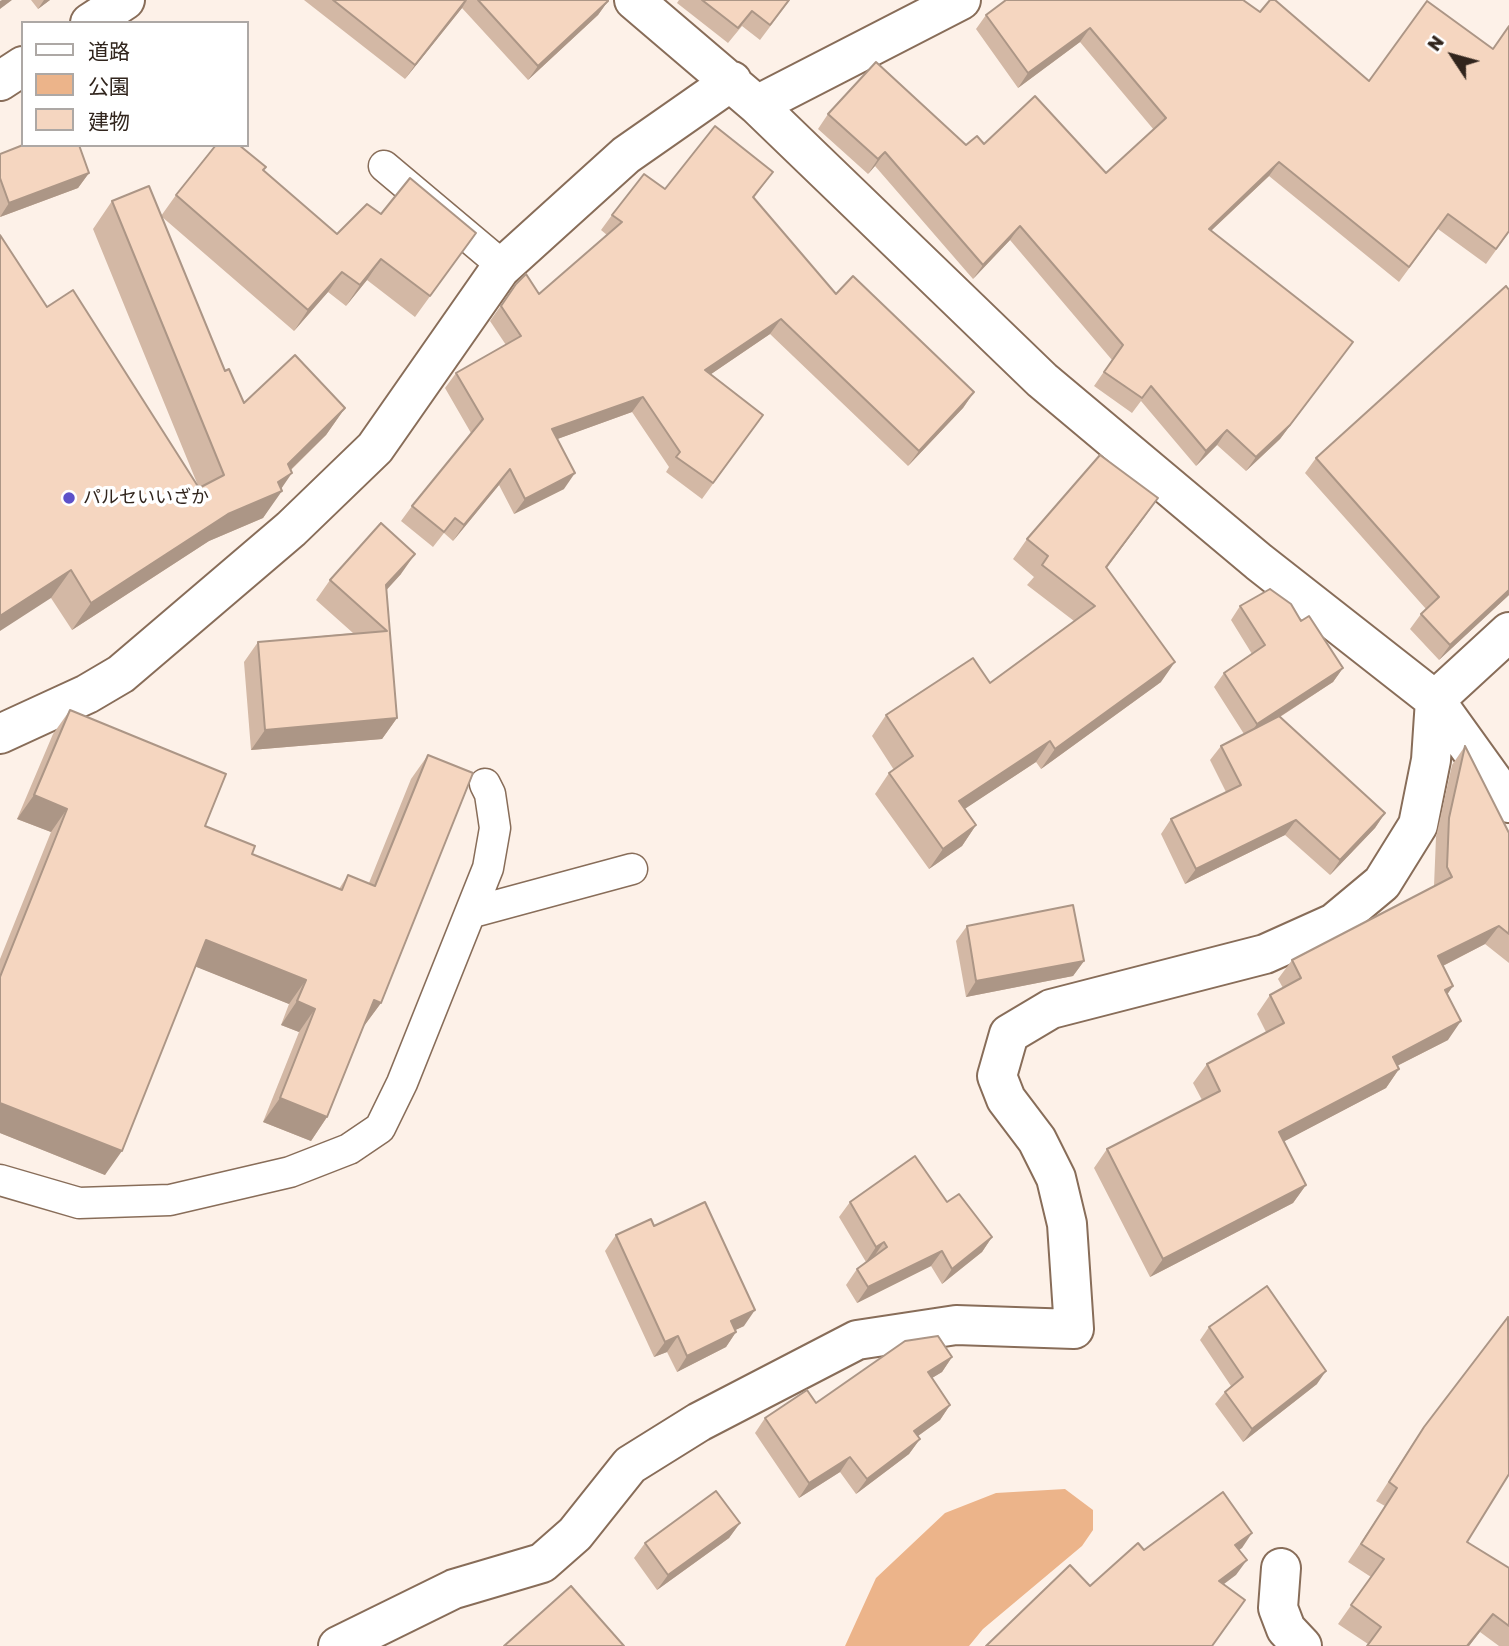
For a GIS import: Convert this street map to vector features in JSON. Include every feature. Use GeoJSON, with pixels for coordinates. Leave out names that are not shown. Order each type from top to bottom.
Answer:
{"type":"FeatureCollection","features":[{"type":"Feature","properties":{"kind":"street"},"geometry":{"type":"LineString","coordinates":[[93,21],[125,0]]}},
{"type":"Feature","properties":{"kind":"street"},"geometry":{"type":"LineString","coordinates":[[634,0],[744,93],[1042,380],[1259,562],[1435,700],[1509,803]]}},
{"type":"Feature","properties":{"kind":"street"},"geometry":{"type":"LineString","coordinates":[[0,734],[87,694],[121,674],[291,529],[375,448],[503,266],[626,155],[744,93],[961,0]]}},
{"type":"Feature","properties":{"kind":"street"},"geometry":{"type":"LineString","coordinates":[[0,81],[21,67]]}},
{"type":"Feature","properties":{"kind":"street"},"geometry":{"type":"LineString","coordinates":[[338,1646],[454,1589],[542,1563],[575,1534],[630,1465],[699,1422],[857,1340],[956,1325],[1074,1329],[1067,1224],[1056,1178],[1037,1140],[1006,1099],[997,1076],[1009,1034],[1051,1009],[1265,954],[1334,923],[1382,883],[1418,825],[1431,760],[1435,700],[1509,632]]}},
{"type":"Feature","properties":{"kind":"street"},"geometry":{"type":"LineString","coordinates":[[1281,1568],[1278,1608],[1286,1629],[1302,1646]]}},
{"type":"Feature","properties":{"kind":"lane"},"geometry":{"type":"LineString","coordinates":[[384,166],[503,266]]}},
{"type":"Feature","properties":{"kind":"lane"},"geometry":{"type":"LineString","coordinates":[[0,1180],[79,1203],[170,1200],[290,1172],[349,1149],[380,1128],[402,1083],[473,912],[488,868],[495,828],[491,794],[485,784]]}},
{"type":"Feature","properties":{"kind":"lane"},"geometry":{"type":"LineString","coordinates":[[473,912],[632,869]]}},
{"type":"Feature","properties":{"kind":"green space"},"geometry":{"type":"Polygon","coordinates":[[[1065,1489],[1093,1510],[1093,1530],[1082,1546],[983,1629],[969,1646],[845,1646],[876,1578],[945,1513],[996,1493],[1065,1489]]]}},
{"type":"Feature","properties":{"kind":"building"},"geometry":{"type":"Polygon","coordinates":[[[333,0],[466,0],[415,65],[333,0]]]}},
{"type":"Feature","properties":{"kind":"building"},"geometry":{"type":"Polygon","coordinates":[[[478,0],[608,0],[608,1],[538,66],[478,0]]]}},
{"type":"Feature","properties":{"kind":"building"},"geometry":{"type":"Polygon","coordinates":[[[702,0],[789,0],[770,25],[752,11],[738,28],[702,0]]]}},
{"type":"Feature","properties":{"kind":"building"},"geometry":{"type":"Polygon","coordinates":[[[1006,0],[1243,0],[1260,12],[1270,0],[1275,0],[1369,81],[1427,1],[1493,49],[1509,26],[1509,231],[1496,249],[1448,214],[1409,267],[1279,162],[1209,229],[1353,342],[1290,425],[1256,457],[1227,430],[1206,451],[1151,386],[1142,398],[1104,372],[1123,345],[1020,226],[983,265],[885,152],[878,159],[828,114],[876,62],[966,145],[977,136],[984,144],[1035,96],[1106,173],[1166,118],[1090,28],[1028,73],[986,15],[1006,0]]]}},
{"type":"Feature","properties":{"kind":"building"},"geometry":{"type":"Polygon","coordinates":[[[715,126],[773,172],[753,197],[836,294],[853,276],[974,392],[919,451],[781,319],[705,370],[763,415],[713,483],[676,457],[680,452],[643,397],[552,429],[575,473],[525,499],[510,469],[464,525],[455,518],[444,532],[412,506],[483,419],[456,373],[521,336],[501,306],[526,274],[539,294],[622,222],[612,215],[644,174],[665,189],[715,126]]]}},
{"type":"Feature","properties":{"kind":"building"},"geometry":{"type":"Polygon","coordinates":[[[21,146],[80,147],[89,173],[9,203],[0,178],[0,154],[21,146]]]}},
{"type":"Feature","properties":{"kind":"building"},"geometry":{"type":"Polygon","coordinates":[[[214,147],[241,147],[266,167],[263,170],[337,234],[367,204],[381,214],[410,178],[476,233],[430,296],[381,259],[360,285],[342,272],[308,310],[176,195],[214,147]]]}},
{"type":"Feature","properties":{"kind":"building"},"geometry":{"type":"Polygon","coordinates":[[[149,186],[225,371],[229,369],[244,403],[295,355],[345,408],[288,464],[292,473],[278,482],[282,491],[228,514],[91,603],[71,570],[0,616],[0,235],[47,307],[73,290],[199,488],[224,475],[112,201],[149,186]]]}},
{"type":"Feature","properties":{"kind":"building"},"geometry":{"type":"Polygon","coordinates":[[[1506,286],[1509,290],[1509,590],[1450,645],[1421,614],[1439,597],[1316,458],[1506,286]]]}},
{"type":"Feature","properties":{"kind":"building"},"geometry":{"type":"Polygon","coordinates":[[[1100,455],[1158,498],[1106,567],[1175,662],[1055,749],[1050,741],[959,801],[976,825],[943,849],[889,773],[913,756],[886,715],[973,658],[990,683],[1095,606],[1042,565],[1048,556],[1027,539],[1100,455]]]}},
{"type":"Feature","properties":{"kind":"building"},"geometry":{"type":"Polygon","coordinates":[[[381,523],[415,554],[386,585],[397,718],[265,730],[258,642],[387,631],[330,580],[381,523]]]}},
{"type":"Feature","properties":{"kind":"building"},"geometry":{"type":"Polygon","coordinates":[[[1270,589],[1291,604],[1301,621],[1309,616],[1343,668],[1257,724],[1224,673],[1265,645],[1240,606],[1270,589]]]}},
{"type":"Feature","properties":{"kind":"building"},"geometry":{"type":"Polygon","coordinates":[[[70,710],[226,774],[205,826],[255,846],[252,854],[342,890],[348,875],[375,886],[428,755],[473,773],[381,1003],[374,1000],[327,1117],[280,1098],[315,1009],[297,1001],[306,980],[206,940],[122,1151],[0,1103],[0,977],[67,809],[34,795],[70,710]]]}},
{"type":"Feature","properties":{"kind":"building"},"geometry":{"type":"Polygon","coordinates":[[[1279,716],[1385,813],[1340,860],[1296,820],[1196,869],[1171,819],[1241,785],[1221,746],[1279,716]]]}},
{"type":"Feature","properties":{"kind":"building"},"geometry":{"type":"Polygon","coordinates":[[[1465,746],[1509,833],[1509,934],[1499,926],[1438,956],[1453,986],[1445,990],[1461,1021],[1393,1057],[1399,1069],[1279,1132],[1306,1185],[1163,1259],[1107,1149],[1220,1091],[1207,1064],[1284,1023],[1270,995],[1301,978],[1292,960],[1452,877],[1447,867],[1449,818],[1465,746]]]}},
{"type":"Feature","properties":{"kind":"building"},"geometry":{"type":"Polygon","coordinates":[[[1073,905],[1084,961],[976,981],[967,926],[1073,905]]]}},
{"type":"Feature","properties":{"kind":"building"},"geometry":{"type":"Polygon","coordinates":[[[915,1156],[947,1202],[959,1194],[992,1237],[952,1269],[942,1251],[868,1287],[857,1269],[887,1247],[884,1242],[876,1247],[850,1202],[915,1156]]]}},
{"type":"Feature","properties":{"kind":"building"},"geometry":{"type":"Polygon","coordinates":[[[705,1202],[755,1310],[731,1321],[736,1332],[687,1356],[678,1336],[665,1342],[616,1235],[651,1219],[654,1226],[705,1202]]]}},
{"type":"Feature","properties":{"kind":"building"},"geometry":{"type":"Polygon","coordinates":[[[1267,1286],[1326,1371],[1252,1429],[1225,1392],[1243,1377],[1209,1327],[1267,1286]]]}},
{"type":"Feature","properties":{"kind":"building"},"geometry":{"type":"Polygon","coordinates":[[[1508,1317],[1509,1474],[1467,1542],[1509,1568],[1509,1626],[1493,1614],[1467,1646],[1367,1646],[1381,1627],[1351,1605],[1384,1559],[1361,1544],[1397,1488],[1389,1482],[1424,1427],[1508,1317]]]}},
{"type":"Feature","properties":{"kind":"building"},"geometry":{"type":"Polygon","coordinates":[[[938,1336],[952,1357],[928,1372],[950,1405],[914,1431],[920,1439],[867,1479],[850,1457],[809,1483],[765,1418],[807,1390],[816,1403],[905,1341],[938,1336]]]}},
{"type":"Feature","properties":{"kind":"building"},"geometry":{"type":"Polygon","coordinates":[[[716,1491],[740,1523],[668,1575],[645,1543],[716,1491]]]}},
{"type":"Feature","properties":{"kind":"building"},"geometry":{"type":"Polygon","coordinates":[[[1223,1492],[1252,1533],[1235,1545],[1247,1560],[1219,1581],[1245,1600],[1212,1646],[986,1646],[1070,1565],[1090,1586],[1138,1543],[1144,1550],[1223,1492]]]}},
{"type":"Feature","properties":{"kind":"building"},"geometry":{"type":"Polygon","coordinates":[[[571,1586],[624,1646],[504,1646],[571,1586]]]}},
{"type":"Feature","properties":{"kind":"place","name":"パルセいいざか"},"geometry":{"type":"Point","coordinates":[69,498]}}]}
